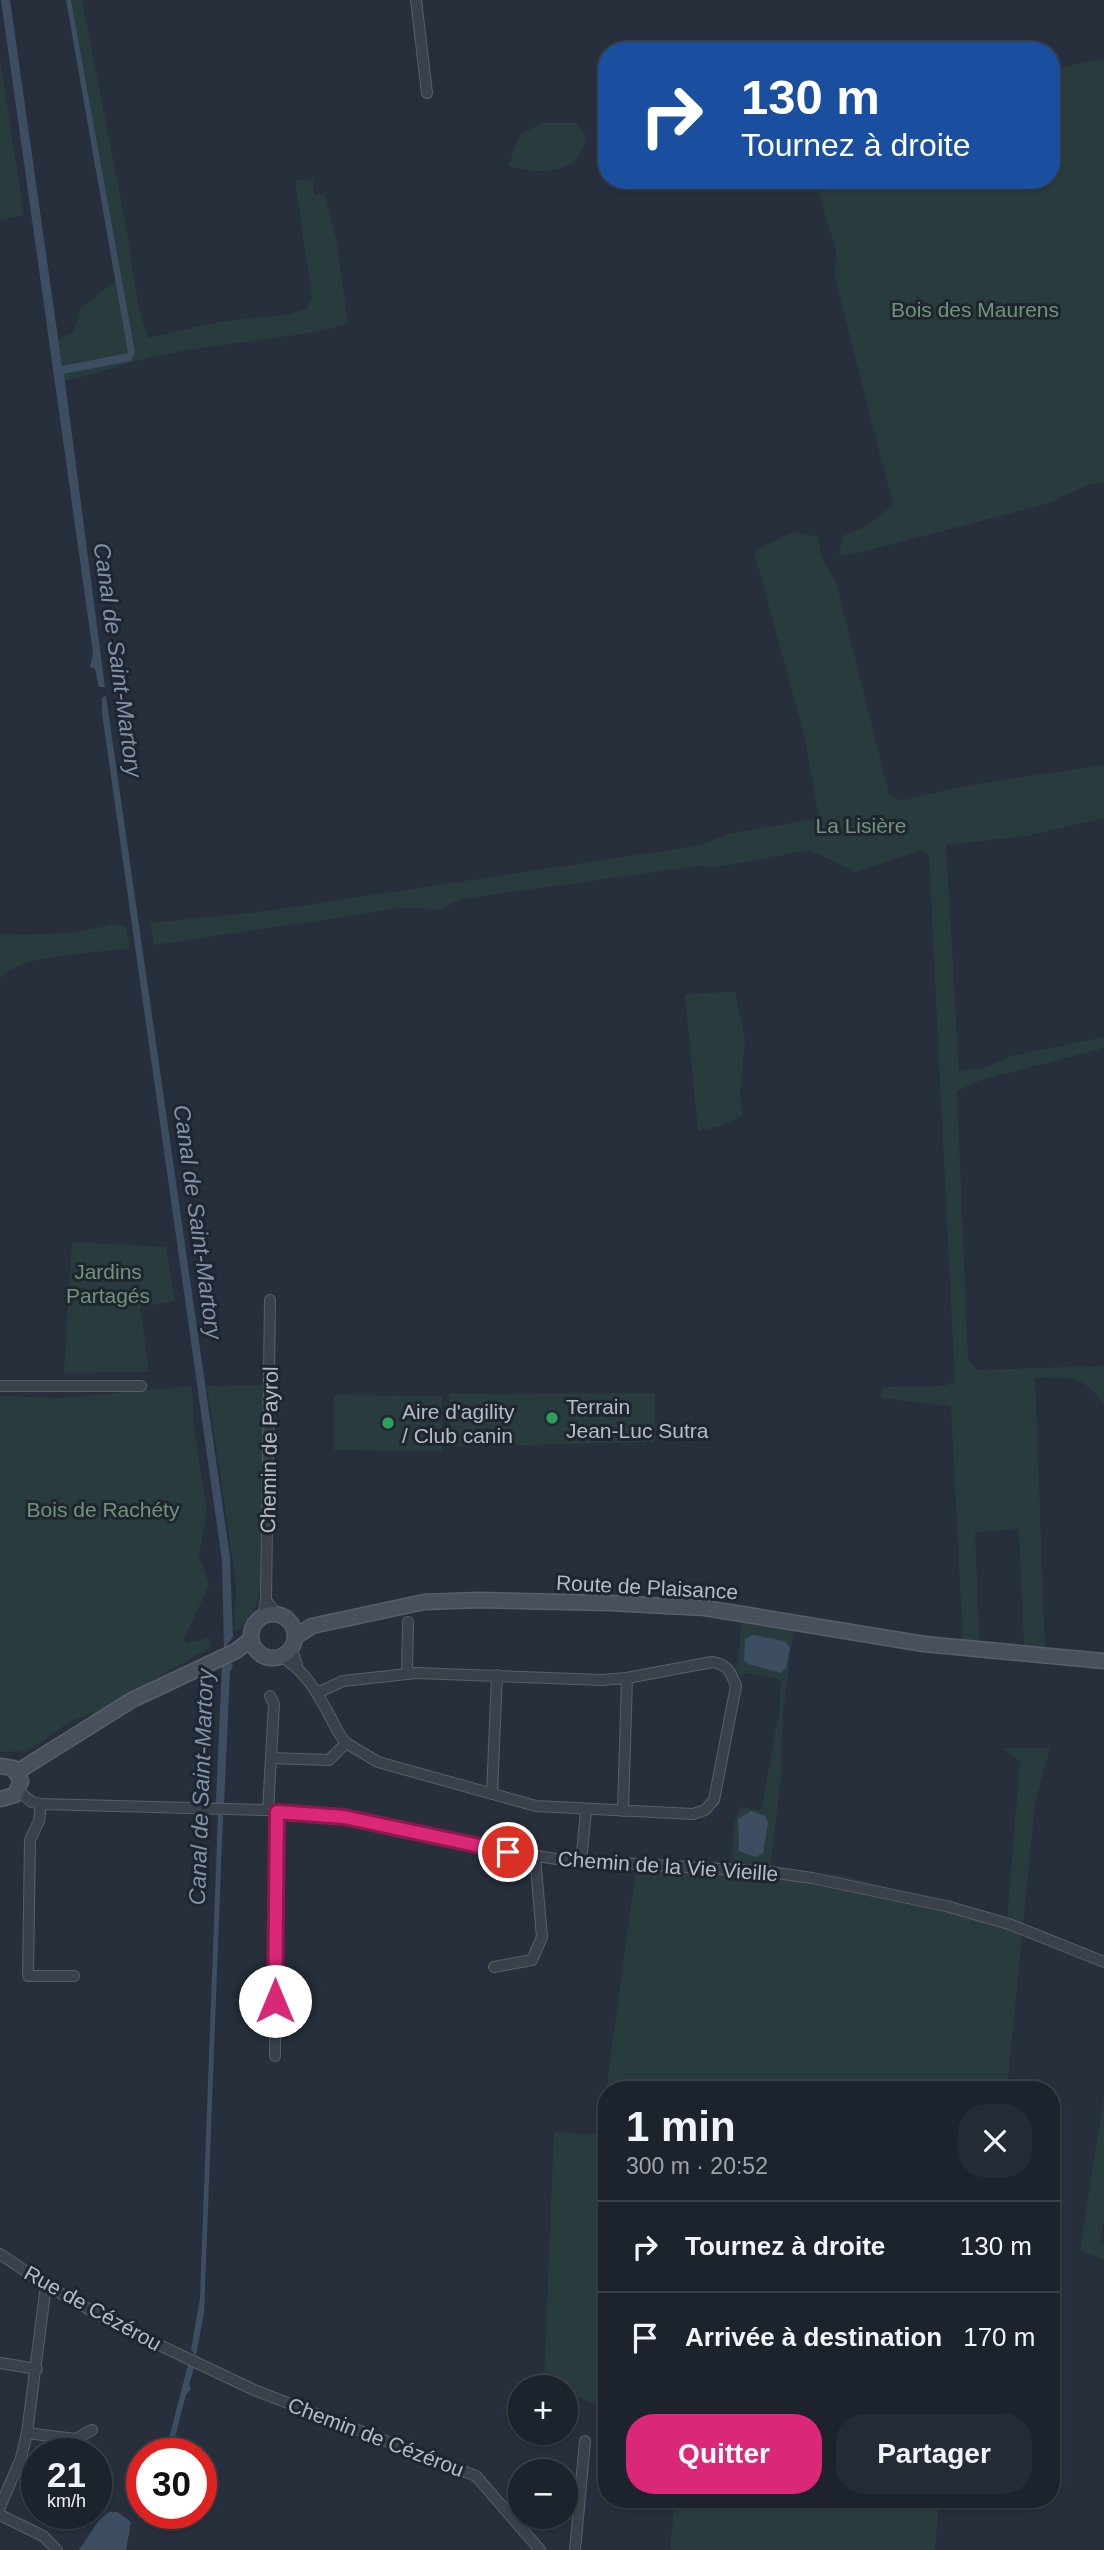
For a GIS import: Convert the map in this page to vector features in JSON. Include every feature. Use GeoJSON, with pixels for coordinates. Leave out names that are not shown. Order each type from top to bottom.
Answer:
{"type":"FeatureCollection","features":[{"type":"Feature","properties":{"kind":"main road","name":"Route de Plaisance"},"geometry":{"type":"LineString","coordinates":[[289,1641],[312,1626],[388,1609],[446,1600],[675,1606],[731,1611],[936,1646],[1104,1661]]}},
{"type":"Feature","properties":{"kind":"main road"},"geometry":{"type":"LineString","coordinates":[[270,1615],[289,1641],[263,1656],[253,1644],[253,1626],[270,1615]]}},
{"type":"Feature","properties":{"kind":"main road"},"geometry":{"type":"LineString","coordinates":[[17,1772],[132,1700],[253,1644]]}},
{"type":"Feature","properties":{"kind":"main road"},"geometry":{"type":"LineString","coordinates":[[0,1766],[8,1766],[17,1772],[21,1781],[18,1791],[10,1798],[0,1799]]}},
{"type":"Feature","properties":{"kind":"street"},"geometry":{"type":"LineString","coordinates":[[416,0],[427,93]]}},
{"type":"Feature","properties":{"kind":"street","name":"Chemin de Payrol"},"geometry":{"type":"LineString","coordinates":[[270,1300],[266,1600],[270,1615]]}},
{"type":"Feature","properties":{"kind":"street"},"geometry":{"type":"LineString","coordinates":[[0,1386],[141,1386]]}},
{"type":"Feature","properties":{"kind":"street"},"geometry":{"type":"LineString","coordinates":[[407,1674],[408,1622]]}},
{"type":"Feature","properties":{"kind":"street"},"geometry":{"type":"LineString","coordinates":[[289,1641],[297,1665],[346,1743],[378,1762],[536,1806],[586,1811],[693,1814],[705,1810],[714,1800],[736,1686],[731,1672],[722,1663],[712,1662],[627,1678],[407,1674],[343,1681],[317,1693]]}},
{"type":"Feature","properties":{"kind":"street"},"geometry":{"type":"LineString","coordinates":[[492,1794],[497,1675]]}},
{"type":"Feature","properties":{"kind":"street"},"geometry":{"type":"LineString","coordinates":[[623,1811],[627,1678]]}},
{"type":"Feature","properties":{"kind":"street"},"geometry":{"type":"LineString","coordinates":[[270,1696],[274,1704],[271,1758],[275,2056]]}},
{"type":"Feature","properties":{"kind":"street"},"geometry":{"type":"LineString","coordinates":[[271,1758],[329,1759],[346,1743]]}},
{"type":"Feature","properties":{"kind":"street","name":"Chemin de la Vie Vieille"},"geometry":{"type":"LineString","coordinates":[[18,1791],[32,1802],[41,1804],[272,1811],[344,1817],[535,1856],[581,1862],[770,1872],[879,1890],[1009,1924],[1104,1962]]}},
{"type":"Feature","properties":{"kind":"street"},"geometry":{"type":"LineString","coordinates":[[41,1804],[30,1840],[27,1976],[74,1976]]}},
{"type":"Feature","properties":{"kind":"street"},"geometry":{"type":"LineString","coordinates":[[581,1862],[586,1811]]}},
{"type":"Feature","properties":{"kind":"street"},"geometry":{"type":"LineString","coordinates":[[494,1967],[532,1960],[542,1937],[535,1856]]}},
{"type":"Feature","properties":{"kind":"street","name":"Rue de Cézérou"},"geometry":{"type":"LineString","coordinates":[[0,2254],[46,2285],[126,2329],[192,2360]]}},
{"type":"Feature","properties":{"kind":"street"},"geometry":{"type":"LineString","coordinates":[[0,2507],[21,2458],[27,2433],[46,2285]]}},
{"type":"Feature","properties":{"kind":"street","name":"Chemin de Cézérou"},"geometry":{"type":"LineString","coordinates":[[192,2360],[274,2398],[476,2476],[540,2550]]}},
{"type":"Feature","properties":{"kind":"street"},"geometry":{"type":"LineString","coordinates":[[0,2363],[37,2369]]}},
{"type":"Feature","properties":{"kind":"street"},"geometry":{"type":"LineString","coordinates":[[27,2433],[75,2439],[92,2430]]}},
{"type":"Feature","properties":{"kind":"street"},"geometry":{"type":"LineString","coordinates":[[575,2550],[585,2441]]}},
{"type":"Feature","properties":{"kind":"street"},"geometry":{"type":"LineString","coordinates":[[0,2515],[43,2536],[57,2550]]}},
{"type":"Feature","properties":{"kind":"green space"},"geometry":{"type":"Polygon","coordinates":[[[71,0],[82,0],[126,226],[139,310],[148,338],[223,321],[287,315],[307,309],[312,298],[295,181],[313,179],[314,195],[325,194],[337,244],[348,324],[300,334],[176,352],[64,381],[64,374],[131,361],[135,352],[71,0]]]}},
{"type":"Feature","properties":{"kind":"green space"},"geometry":{"type":"Polygon","coordinates":[[[0,59],[24,215],[0,220],[0,59]]]}},
{"type":"Feature","properties":{"kind":"green space","name":"Bois des Maurens"},"geometry":{"type":"Polygon","coordinates":[[[1104,59],[1104,482],[1086,486],[1046,504],[858,553],[839,555],[843,536],[863,528],[893,505],[835,277],[836,250],[817,189],[1060,189],[1060,67],[1104,59]]]}},
{"type":"Feature","properties":{"kind":"green space"},"geometry":{"type":"Polygon","coordinates":[[[541,123],[576,123],[586,136],[576,160],[557,170],[533,171],[508,166],[520,135],[541,123]]]}},
{"type":"Feature","properties":{"kind":"green space"},"geometry":{"type":"Polygon","coordinates":[[[116,280],[128,354],[62,367],[58,340],[73,333],[80,309],[116,280]]]}},
{"type":"Feature","properties":{"kind":"green space","name":"La Lisière"},"geometry":{"type":"Polygon","coordinates":[[[793,532],[818,537],[821,556],[836,582],[889,794],[901,801],[969,785],[1104,765],[1104,818],[1027,836],[946,845],[959,1071],[985,1068],[1011,1056],[1104,1037],[1104,1048],[981,1080],[957,1091],[968,1361],[978,1370],[1104,1366],[1104,1404],[1089,1387],[1074,1379],[1035,1378],[1045,1648],[1024,1647],[1019,1529],[975,1532],[980,1659],[794,1627],[783,1714],[781,1777],[770,1867],[840,1875],[1007,1918],[1020,1761],[1003,1748],[1050,1748],[1035,1803],[1008,2081],[607,2081],[637,1861],[732,1863],[734,1820],[741,1807],[761,1811],[779,1713],[781,1680],[749,1673],[740,1676],[735,1666],[738,1663],[743,1604],[781,1613],[963,1641],[951,1406],[880,1398],[882,1387],[943,1386],[955,1382],[929,857],[921,850],[855,872],[810,850],[719,867],[699,866],[461,899],[441,909],[402,908],[154,945],[150,923],[267,911],[702,845],[728,834],[819,818],[805,738],[754,551],[793,532]]]}},
{"type":"Feature","properties":{"kind":"green space"},"geometry":{"type":"Polygon","coordinates":[[[112,924],[126,926],[129,948],[40,959],[9,970],[0,979],[0,935],[75,933],[112,924]]]}},
{"type":"Feature","properties":{"kind":"green space"},"geometry":{"type":"Polygon","coordinates":[[[735,992],[745,1039],[740,1096],[743,1116],[721,1126],[698,1131],[685,994],[735,992]]]}},
{"type":"Feature","properties":{"kind":"green space","name":"Jardins Partagés"},"geometry":{"type":"Polygon","coordinates":[[[72,1242],[166,1247],[175,1301],[140,1307],[149,1372],[64,1373],[72,1242]]]}},
{"type":"Feature","properties":{"kind":"green space"},"geometry":{"type":"Polygon","coordinates":[[[267,1385],[262,1587],[255,1608],[241,1629],[234,1630],[236,1584],[207,1386],[267,1385]]]}},
{"type":"Feature","properties":{"kind":"green space","name":"Bois de Rachéty"},"geometry":{"type":"Polygon","coordinates":[[[192,1386],[194,1426],[207,1512],[199,1555],[209,1585],[184,1639],[187,1643],[209,1638],[211,1647],[98,1712],[71,1721],[27,1751],[0,1752],[0,1396],[62,1398],[192,1386]]]}},
{"type":"Feature","properties":{"kind":"green space","name":"Terrain Jean-Luc Sutra"},"geometry":{"type":"Polygon","coordinates":[[[655,1393],[655,1442],[450,1447],[449,1394],[655,1393]]]}},
{"type":"Feature","properties":{"kind":"green space","name":"Aire d'agility / Club canin"},"geometry":{"type":"Polygon","coordinates":[[[334,1395],[442,1396],[442,1451],[334,1450],[334,1395]]]}},
{"type":"Feature","properties":{"kind":"green space"},"geometry":{"type":"Polygon","coordinates":[[[1104,2095],[1104,2218],[1100,2243],[1104,2244],[1104,2260],[1080,2250],[1104,2095]]]}},
{"type":"Feature","properties":{"kind":"green space"},"geometry":{"type":"Polygon","coordinates":[[[554,2132],[598,2135],[598,2405],[578,2397],[578,2375],[544,2375],[554,2132]]]}},
{"type":"Feature","properties":{"kind":"green space"},"geometry":{"type":"Polygon","coordinates":[[[674,2508],[938,2508],[935,2550],[670,2550],[674,2508]]]}},
{"type":"Feature","properties":{"kind":"water"},"geometry":{"type":"Polygon","coordinates":[[[1,0],[10,0],[62,366],[128,353],[66,0],[71,0],[135,352],[131,361],[64,374],[105,687],[99,687],[95,669],[90,667],[93,653],[1,0]]]}},
{"type":"Feature","properties":{"kind":"water"},"geometry":{"type":"Polygon","coordinates":[[[106,696],[230,1557],[233,1637],[224,1649],[222,1561],[102,713],[102,697],[106,696]]]}},
{"type":"Feature","properties":{"kind":"water"},"geometry":{"type":"Polygon","coordinates":[[[753,1635],[785,1641],[790,1648],[786,1668],[781,1673],[748,1664],[744,1660],[745,1639],[753,1635]]]}},
{"type":"Feature","properties":{"kind":"water"},"geometry":{"type":"Polygon","coordinates":[[[229,1660],[233,1666],[230,1672],[224,1806],[217,1805],[216,1800],[222,1663],[229,1660]]]}},
{"type":"Feature","properties":{"kind":"water"},"geometry":{"type":"Polygon","coordinates":[[[751,1811],[765,1816],[768,1823],[763,1853],[755,1857],[739,1851],[738,1819],[751,1811]]]}},
{"type":"Feature","properties":{"kind":"water"},"geometry":{"type":"Polygon","coordinates":[[[218,1814],[223,1816],[204,2313],[196,2355],[191,2350],[200,2298],[218,1814]]]}},
{"type":"Feature","properties":{"kind":"water"},"geometry":{"type":"Polygon","coordinates":[[[188,2365],[194,2368],[189,2385],[191,2389],[186,2395],[175,2438],[169,2438],[188,2365]]]}},
{"type":"Feature","properties":{"kind":"water"},"geometry":{"type":"Polygon","coordinates":[[[112,2512],[118,2512],[126,2518],[126,2529],[130,2529],[126,2550],[79,2550],[93,2529],[112,2529],[112,2512]]]}},
{"type":"Feature","properties":{"kind":"place","name":"Terrain Jean-Luc Sutra"},"geometry":{"type":"Point","coordinates":[552,1418]}},
{"type":"Feature","properties":{"kind":"place","name":"Aire d'agility / Club canin"},"geometry":{"type":"Point","coordinates":[388,1423]}},
{"type":"Feature","properties":{"kind":"route"},"geometry":{"type":"LineString","coordinates":[[275,2001],[277,1812],[344,1817],[508,1852]]}},
{"type":"Feature","properties":{"kind":"water label","name":"Canal de Saint-Martory"},"geometry":{"type":"Point","coordinates":[118,660]}},
{"type":"Feature","properties":{"kind":"water label","name":"Canal de Saint-Martory"},"geometry":{"type":"Point","coordinates":[198,1222]}},
{"type":"Feature","properties":{"kind":"water label","name":"Canal de Saint-Martory"},"geometry":{"type":"Point","coordinates":[201,1787]}}]}
